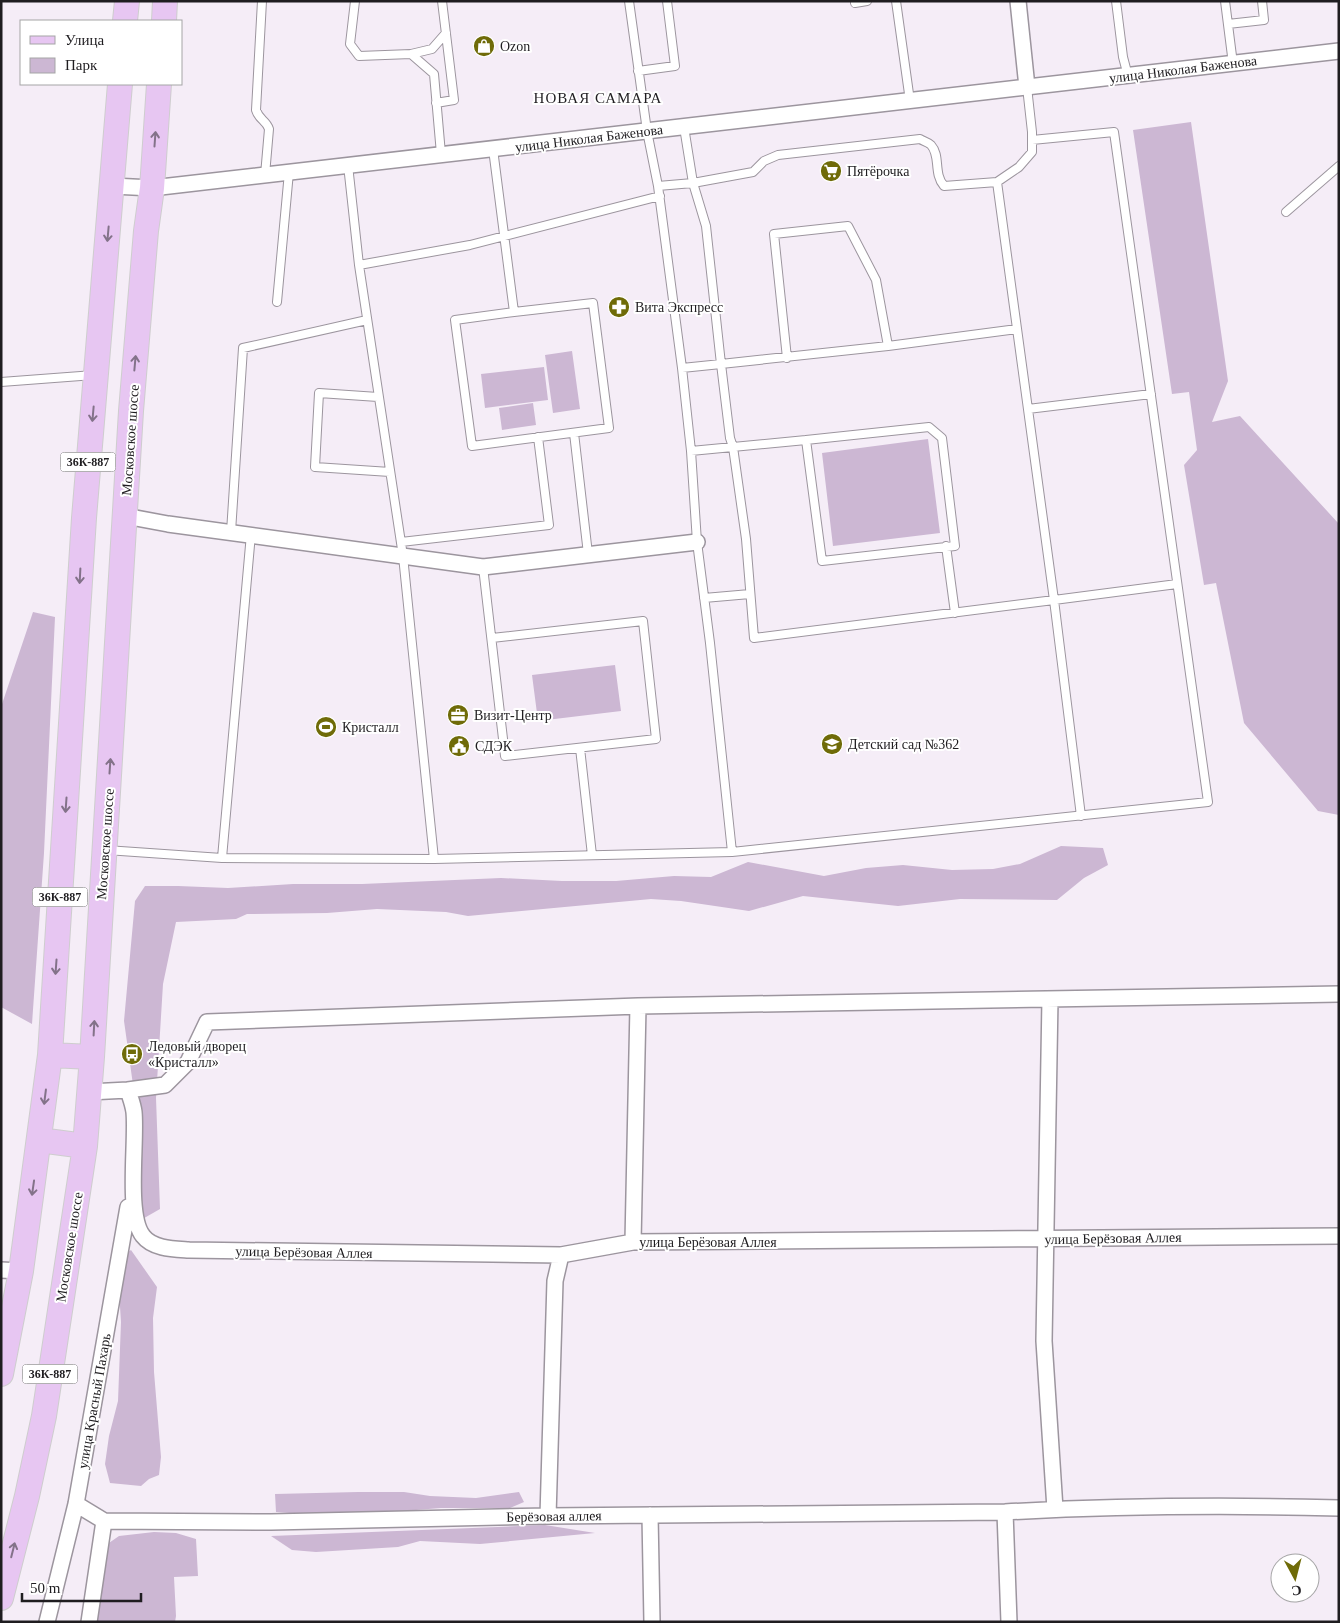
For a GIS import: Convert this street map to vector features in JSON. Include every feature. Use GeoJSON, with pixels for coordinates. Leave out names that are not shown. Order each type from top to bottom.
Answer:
{"type":"FeatureCollection","features":[{"type":"Feature","properties":{"kind":"main road"},"geometry":{"type":"LineString","coordinates":[[125,20],[127,1]]}},
{"type":"Feature","properties":{"kind":"main road"},"geometry":{"type":"LineString","coordinates":[[164,20],[165,1]]}},
{"type":"Feature","properties":{"kind":"main road","name":"36К-887"},"geometry":{"type":"LineString","coordinates":[[1,1374],[11,1271],[40,1140],[50,1055],[84,518],[120,85]]}},
{"type":"Feature","properties":{"kind":"main road","name":"Московское шоссе"},"geometry":{"type":"LineString","coordinates":[[1,1598],[27,1496],[44,1416],[85,1146],[132,401],[146,232],[152,188],[159,85]]}},
{"type":"Feature","properties":{"kind":"main road"},"geometry":{"type":"LineString","coordinates":[[50,1055],[92,1057]]}},
{"type":"Feature","properties":{"kind":"main road"},"geometry":{"type":"LineString","coordinates":[[40,1140],[85,1146]]}},
{"type":"Feature","properties":{"kind":"street"},"geometry":{"type":"LineString","coordinates":[[1018,1],[1027,87]]}},
{"type":"Feature","properties":{"kind":"street","name":"улица Николая Баженова"},"geometry":{"type":"LineString","coordinates":[[113,186],[152,188],[1339,51]]}},
{"type":"Feature","properties":{"kind":"street"},"geometry":{"type":"LineString","coordinates":[[125,516],[230,532],[402,549],[483,567],[697,542]]}},
{"type":"Feature","properties":{"kind":"street"},"geometry":{"type":"LineString","coordinates":[[89,1092],[128,1090],[165,1085],[188,1062],[207,1022],[638,1006],[1339,994]]}},
{"type":"Feature","properties":{"kind":"street"},"geometry":{"type":"LineString","coordinates":[[1050,999],[1044,1340],[1054,1509]]}},
{"type":"Feature","properties":{"kind":"street"},"geometry":{"type":"LineString","coordinates":[[632,1242],[638,1006]]}},
{"type":"Feature","properties":{"kind":"street"},"geometry":{"type":"LineString","coordinates":[[128,1090],[134,1111],[133,1178]]}},
{"type":"Feature","properties":{"kind":"street","name":"улица Берёзовая Аллея"},"geometry":{"type":"LineString","coordinates":[[133,1178],[136,1224],[144,1238],[162,1248],[189,1250],[561,1255],[632,1242],[1339,1236]]}},
{"type":"Feature","properties":{"kind":"street","name":"улица Красный Пахарь"},"geometry":{"type":"LineString","coordinates":[[47,1622],[76,1504],[133,1178]]}},
{"type":"Feature","properties":{"kind":"street"},"geometry":{"type":"LineString","coordinates":[[548,1516],[554,1281],[561,1255]]}},
{"type":"Feature","properties":{"kind":"street"},"geometry":{"type":"LineString","coordinates":[[76,1504],[104,1521],[89,1622]]}},
{"type":"Feature","properties":{"kind":"street","name":"Берёзовая аллея"},"geometry":{"type":"LineString","coordinates":[[104,1521],[271,1522],[548,1516],[1005,1512],[1054,1509],[1264,1506],[1339,1508]]}},
{"type":"Feature","properties":{"kind":"street"},"geometry":{"type":"LineString","coordinates":[[1005,1512],[1009,1622]]}},
{"type":"Feature","properties":{"kind":"street"},"geometry":{"type":"LineString","coordinates":[[650,1515],[652,1622]]}},
{"type":"Feature","properties":{"kind":"lane"},"geometry":{"type":"LineString","coordinates":[[262,1],[256,110],[258,117],[268,124],[269,129],[265,175]]}},
{"type":"Feature","properties":{"kind":"lane"},"geometry":{"type":"LineString","coordinates":[[355,1],[350,44],[358,56],[411,54],[432,48],[446,33]]}},
{"type":"Feature","properties":{"kind":"lane"},"geometry":{"type":"LineString","coordinates":[[436,103],[454,100],[442,1]]}},
{"type":"Feature","properties":{"kind":"lane"},"geometry":{"type":"LineString","coordinates":[[629,1],[646,131],[660,196],[682,368],[691,451],[697,542],[732,852]]}},
{"type":"Feature","properties":{"kind":"lane"},"geometry":{"type":"LineString","coordinates":[[638,71],[674,66],[667,1]]}},
{"type":"Feature","properties":{"kind":"lane"},"geometry":{"type":"LineString","coordinates":[[855,3],[867,1]]}},
{"type":"Feature","properties":{"kind":"lane"},"geometry":{"type":"LineString","coordinates":[[896,1],[910,101]]}},
{"type":"Feature","properties":{"kind":"lane"},"geometry":{"type":"LineString","coordinates":[[1116,1],[1123,56],[1128,76]]}},
{"type":"Feature","properties":{"kind":"lane"},"geometry":{"type":"LineString","coordinates":[[1226,1],[1233,64]]}},
{"type":"Feature","properties":{"kind":"lane"},"geometry":{"type":"LineString","coordinates":[[1228,24],[1264,20],[1262,1]]}},
{"type":"Feature","properties":{"kind":"lane"},"geometry":{"type":"LineString","coordinates":[[411,54],[434,74],[441,154]]}},
{"type":"Feature","properties":{"kind":"lane"},"geometry":{"type":"LineString","coordinates":[[658,186],[694,183],[753,172],[764,161],[778,155],[920,139],[930,144],[933,149],[936,155],[939,180],[944,186],[997,182],[1018,167],[1032,152],[1027,87]]}},
{"type":"Feature","properties":{"kind":"lane"},"geometry":{"type":"LineString","coordinates":[[684,127],[694,183],[706,226],[730,438],[733,447],[746,539],[754,638],[1177,584]]}},
{"type":"Feature","properties":{"kind":"lane"},"geometry":{"type":"LineString","coordinates":[[104,850],[222,858],[434,859],[732,852],[1208,802],[1114,132],[1032,140]]}},
{"type":"Feature","properties":{"kind":"lane"},"geometry":{"type":"LineString","coordinates":[[493,149],[514,312]]}},
{"type":"Feature","properties":{"kind":"lane"},"geometry":{"type":"LineString","coordinates":[[348,165],[359,266],[402,549],[434,859]]}},
{"type":"Feature","properties":{"kind":"lane"},"geometry":{"type":"LineString","coordinates":[[1286,212],[1339,166]]}},
{"type":"Feature","properties":{"kind":"lane"},"geometry":{"type":"LineString","coordinates":[[277,302],[289,172]]}},
{"type":"Feature","properties":{"kind":"lane"},"geometry":{"type":"LineString","coordinates":[[997,182],[1054,600],[1081,816]]}},
{"type":"Feature","properties":{"kind":"lane"},"geometry":{"type":"LineString","coordinates":[[359,266],[470,245],[660,196]]}},
{"type":"Feature","properties":{"kind":"lane"},"geometry":{"type":"LineString","coordinates":[[787,358],[774,234],[848,226],[876,280],[888,346]]}},
{"type":"Feature","properties":{"kind":"lane"},"geometry":{"type":"LineString","coordinates":[[593,303],[609,428],[574,433],[472,446],[455,320],[593,303]]}},
{"type":"Feature","properties":{"kind":"lane"},"geometry":{"type":"LineString","coordinates":[[230,532],[243,348],[367,320]]}},
{"type":"Feature","properties":{"kind":"lane"},"geometry":{"type":"LineString","coordinates":[[682,368],[787,358],[1017,329]]}},
{"type":"Feature","properties":{"kind":"lane"},"geometry":{"type":"LineString","coordinates":[[1,382],[96,375]]}},
{"type":"Feature","properties":{"kind":"lane"},"geometry":{"type":"LineString","coordinates":[[378,397],[319,393],[315,467],[390,472]]}},
{"type":"Feature","properties":{"kind":"lane"},"geometry":{"type":"LineString","coordinates":[[1028,409],[1151,394]]}},
{"type":"Feature","properties":{"kind":"lane"},"geometry":{"type":"LineString","coordinates":[[691,451],[930,426],[942,438],[955,546],[822,561],[806,440]]}},
{"type":"Feature","properties":{"kind":"lane"},"geometry":{"type":"LineString","coordinates":[[574,433],[588,554]]}},
{"type":"Feature","properties":{"kind":"lane"},"geometry":{"type":"LineString","coordinates":[[402,549],[549,525],[538,438]]}},
{"type":"Feature","properties":{"kind":"lane"},"geometry":{"type":"LineString","coordinates":[[222,858],[251,534]]}},
{"type":"Feature","properties":{"kind":"lane"},"geometry":{"type":"LineString","coordinates":[[946,546],[955,613]]}},
{"type":"Feature","properties":{"kind":"lane"},"geometry":{"type":"LineString","coordinates":[[483,567],[506,756],[656,739],[643,621],[492,638]]}},
{"type":"Feature","properties":{"kind":"lane"},"geometry":{"type":"LineString","coordinates":[[704,598],[750,594]]}},
{"type":"Feature","properties":{"kind":"lane"},"geometry":{"type":"LineString","coordinates":[[580,748],[592,855]]}},
{"type":"Feature","properties":{"kind":"green space"},"geometry":{"type":"Polygon","coordinates":[[[1191,122],[1228,381],[1212,422],[1240,416],[1339,524],[1339,815],[1318,811],[1244,723],[1216,583],[1204,585],[1184,465],[1197,450],[1189,392],[1172,394],[1133,130],[1191,122]]]}},
{"type":"Feature","properties":{"kind":"green space"},"geometry":{"type":"Polygon","coordinates":[[[572,351],[580,409],[553,413],[545,355],[572,351]]]}},
{"type":"Feature","properties":{"kind":"green space"},"geometry":{"type":"Polygon","coordinates":[[[544,367],[548,400],[485,408],[481,374],[544,367]]]}},
{"type":"Feature","properties":{"kind":"green space"},"geometry":{"type":"Polygon","coordinates":[[[533,403],[536,425],[502,430],[499,408],[533,403]]]}},
{"type":"Feature","properties":{"kind":"green space"},"geometry":{"type":"Polygon","coordinates":[[[928,439],[940,533],[833,546],[822,453],[928,439]]]}},
{"type":"Feature","properties":{"kind":"green space"},"geometry":{"type":"Polygon","coordinates":[[[33,612],[55,617],[44,853],[32,1024],[1,1007],[1,707],[33,612]]]}},
{"type":"Feature","properties":{"kind":"green space"},"geometry":{"type":"Polygon","coordinates":[[[615,665],[621,711],[538,721],[532,675],[615,665]]]}},
{"type":"Feature","properties":{"kind":"green space"},"geometry":{"type":"Polygon","coordinates":[[[1061,846],[1103,848],[1108,865],[1084,878],[1057,900],[960,899],[898,906],[803,896],[749,911],[681,901],[651,899],[468,916],[446,912],[377,909],[327,913],[247,914],[236,919],[176,922],[163,984],[156,1098],[160,1209],[139,1221],[125,1197],[135,1099],[124,1021],[135,901],[145,886],[228,888],[293,884],[362,884],[501,878],[616,881],[674,876],[711,877],[748,862],[824,876],[866,868],[903,865],[952,870],[993,869],[1020,864],[1061,846]]]}},
{"type":"Feature","properties":{"kind":"green space"},"geometry":{"type":"Polygon","coordinates":[[[131,1250],[157,1287],[153,1318],[154,1372],[161,1457],[159,1475],[149,1479],[141,1486],[110,1483],[105,1464],[109,1436],[118,1401],[121,1322],[117,1260],[131,1250]]]}},
{"type":"Feature","properties":{"kind":"green space"},"geometry":{"type":"Polygon","coordinates":[[[404,1492],[430,1496],[476,1498],[519,1492],[524,1502],[510,1508],[441,1508],[391,1512],[303,1514],[276,1512],[275,1494],[404,1492]]]}},
{"type":"Feature","properties":{"kind":"green space"},"geometry":{"type":"Polygon","coordinates":[[[545,1525],[595,1533],[480,1544],[420,1541],[398,1547],[316,1552],[292,1550],[271,1536],[545,1525]]]}},
{"type":"Feature","properties":{"kind":"green space"},"geometry":{"type":"Polygon","coordinates":[[[154,1532],[176,1533],[196,1539],[198,1576],[174,1577],[175,1622],[96,1622],[106,1545],[119,1536],[154,1532]]]}},
{"type":"Feature","properties":{"kind":"place","name":"Ozon"},"geometry":{"type":"Point","coordinates":[484,46]}},
{"type":"Feature","properties":{"kind":"place","name":"Пятёрочка"},"geometry":{"type":"Point","coordinates":[831,171]}},
{"type":"Feature","properties":{"kind":"place","name":"Вита Экспресс"},"geometry":{"type":"Point","coordinates":[619,307]}},
{"type":"Feature","properties":{"kind":"place","name":"Визит-Центр"},"geometry":{"type":"Point","coordinates":[458,715]}},
{"type":"Feature","properties":{"kind":"place","name":"Кристалл"},"geometry":{"type":"Point","coordinates":[326,727]}},
{"type":"Feature","properties":{"kind":"place","name":"Детский сад №362"},"geometry":{"type":"Point","coordinates":[832,744]}},
{"type":"Feature","properties":{"kind":"place","name":"СДЭК"},"geometry":{"type":"Point","coordinates":[459,746]}},
{"type":"Feature","properties":{"kind":"place","name":"Ледовый дворец «Кристалл»"},"geometry":{"type":"Point","coordinates":[132,1054]}},
{"type":"Feature","properties":{"kind":"district","name":"НОВАЯ САМАРА"},"geometry":{"type":"Point","coordinates":[598,98]}}]}
